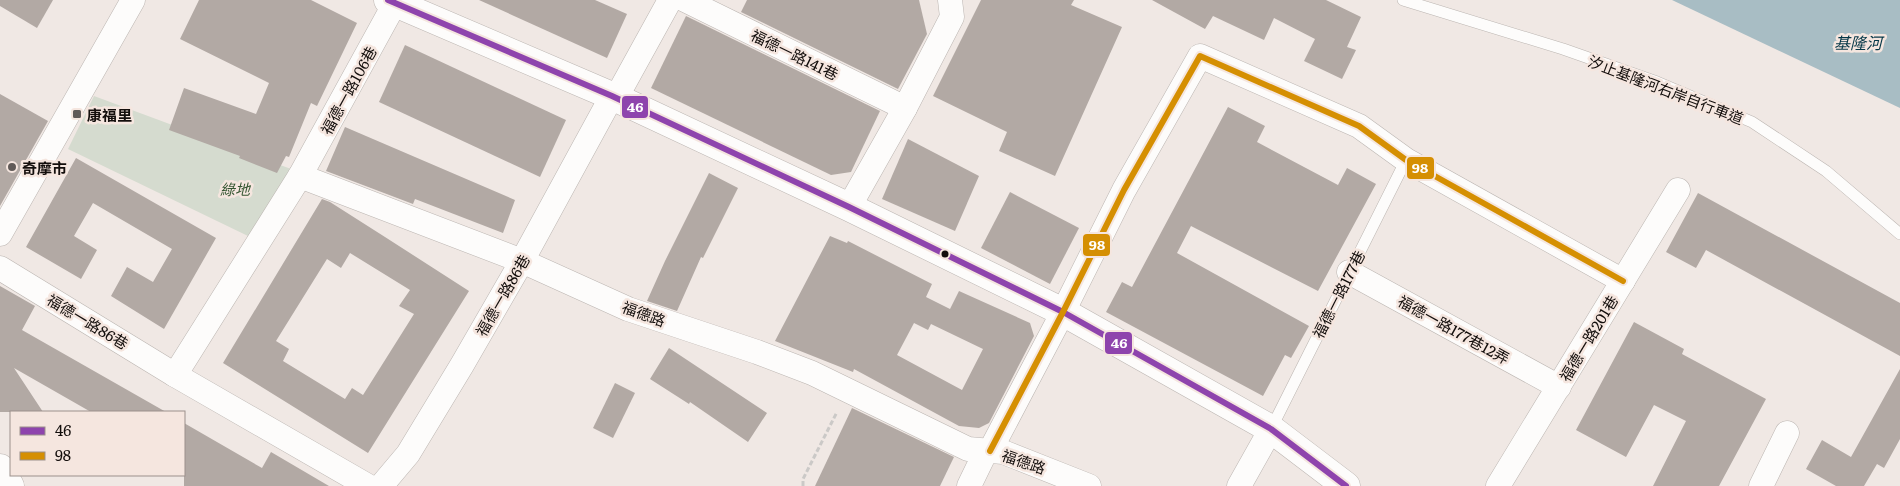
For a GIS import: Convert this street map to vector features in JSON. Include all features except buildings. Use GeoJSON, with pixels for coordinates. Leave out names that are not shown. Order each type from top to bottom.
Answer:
{"type":"FeatureCollection","features":[{"type":"Feature","properties":{"kind":"street"},"geometry":{"type":"LineString","coordinates":[[0,234],[133,0]]}},
{"type":"Feature","properties":{"kind":"street"},"geometry":{"type":"LineString","coordinates":[[614,97],[670,0]]}},
{"type":"Feature","properties":{"kind":"street","name":"福德一路141巷"},"geometry":{"type":"LineString","coordinates":[[685,0],[905,108]]}},
{"type":"Feature","properties":{"kind":"street"},"geometry":{"type":"LineString","coordinates":[[849,207],[905,108],[952,17],[950,0]]}},
{"type":"Feature","properties":{"kind":"street"},"geometry":{"type":"LineString","coordinates":[[391,2],[614,97],[849,207],[1063,312],[1271,429],[1346,486]]}},
{"type":"Feature","properties":{"kind":"street","name":"福德一路106巷"},"geometry":{"type":"LineString","coordinates":[[300,176],[391,2]]}},
{"type":"Feature","properties":{"kind":"street"},"geometry":{"type":"LineString","coordinates":[[988,451],[1063,312],[1124,190],[1200,56],[1359,126],[1406,160],[1623,281]]}},
{"type":"Feature","properties":{"kind":"street","name":"福德一路86巷"},"geometry":{"type":"LineString","coordinates":[[381,486],[408,454],[522,261],[614,97]]}},
{"type":"Feature","properties":{"kind":"street"},"geometry":{"type":"LineString","coordinates":[[175,374],[300,176]]}},
{"type":"Feature","properties":{"kind":"street","name":"福德路"},"geometry":{"type":"LineString","coordinates":[[300,176],[522,261],[628,309],[757,352],[812,373],[968,449],[1003,452],[1089,486]]}},
{"type":"Feature","properties":{"kind":"street","name":"福德一路201巷"},"geometry":{"type":"LineString","coordinates":[[1498,486],[1678,190]]}},
{"type":"Feature","properties":{"kind":"street","name":"福德一路86巷"},"geometry":{"type":"LineString","coordinates":[[0,268],[175,374],[368,486]]}},
{"type":"Feature","properties":{"kind":"street","name":"福德一路177巷12弄"},"geometry":{"type":"LineString","coordinates":[[1349,272],[1559,387]]}},
{"type":"Feature","properties":{"kind":"street"},"geometry":{"type":"LineString","coordinates":[[1239,486],[1271,429]]}},
{"type":"Feature","properties":{"kind":"street"},"geometry":{"type":"LineString","coordinates":[[1761,486],[1787,433]]}},
{"type":"Feature","properties":{"kind":"street","name":"福德路"},"geometry":{"type":"LineString","coordinates":[[969,486],[988,451]]}},
{"type":"Feature","properties":{"kind":"street"},"geometry":{"type":"LineString","coordinates":[[0,468],[10,486]]}},
{"type":"Feature","properties":{"kind":"lane","name":"汐止基隆河右岸自行車道"},"geometry":{"type":"LineString","coordinates":[[1403,0],[1563,49],[1657,82],[1752,122],[1826,171],[1900,234]]}},
{"type":"Feature","properties":{"kind":"lane","name":"福德一路177巷"},"geometry":{"type":"LineString","coordinates":[[1271,429],[1406,160]]}},
{"type":"Feature","properties":{"kind":"path"},"geometry":{"type":"LineString","coordinates":[[803,486],[803,479],[848,391]]}},
{"type":"Feature","properties":{"kind":"green space","name":"綠地"},"geometry":{"type":"Polygon","coordinates":[[[94,96],[291,169],[248,236],[68,149],[94,96]]]}},
{"type":"Feature","properties":{"kind":"water","name":"基隆河"},"geometry":{"type":"Polygon","coordinates":[[[1672,0],[1900,0],[1900,108],[1672,0]]]}},
{"type":"Feature","properties":{"kind":"transit line","name":"46"},"geometry":{"type":"LineString","coordinates":[[388,0],[612,96],[849,207],[1063,312],[1271,429],[1346,486]]}},
{"type":"Feature","properties":{"kind":"transit line","name":"98"},"geometry":{"type":"LineString","coordinates":[[990,451],[1124,190],[1200,56],[1359,126],[1406,160],[1623,281]]}},
{"type":"Feature","properties":{"kind":"place","name":"康福里"},"geometry":{"type":"Point","coordinates":[77,114]}},
{"type":"Feature","properties":{"kind":"place","name":"奇摩市"},"geometry":{"type":"Point","coordinates":[12,167]}}]}
